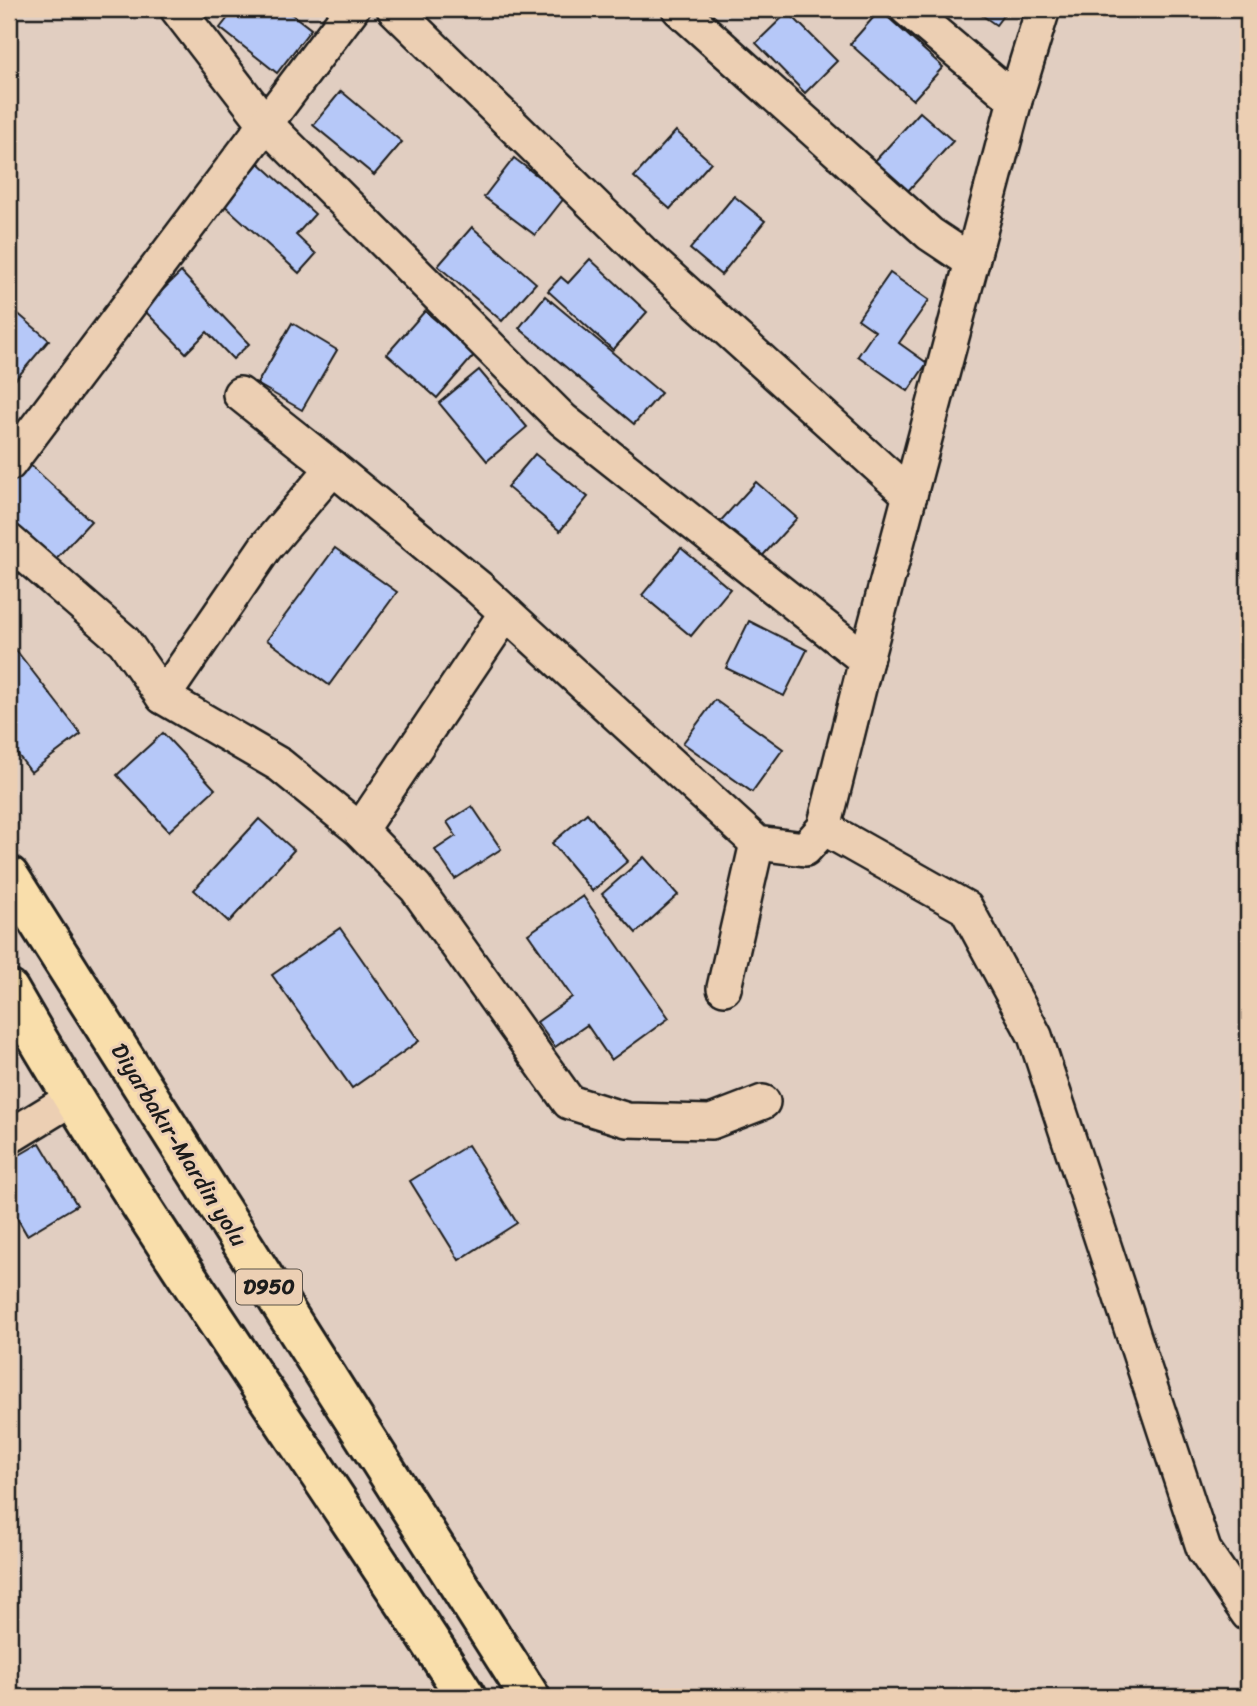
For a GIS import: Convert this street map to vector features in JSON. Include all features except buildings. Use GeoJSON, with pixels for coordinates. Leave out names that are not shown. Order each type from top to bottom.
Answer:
{"type":"FeatureCollection","features":[{"type":"Feature","properties":{"kind":"highway","name":"Diyarbakır-Mardin yolu"},"geometry":{"type":"LineString","coordinates":[[9,876],[530,1697]]}},
{"type":"Feature","properties":{"kind":"highway","name":"D950"},"geometry":{"type":"LineString","coordinates":[[9,990],[71,1099],[466,1697]]}},
{"type":"Feature","properties":{"kind":"street"},"geometry":{"type":"LineString","coordinates":[[177,9],[265,124],[563,420],[866,660]]}},
{"type":"Feature","properties":{"kind":"street"},"geometry":{"type":"LineString","coordinates":[[9,464],[352,9]]}},
{"type":"Feature","properties":{"kind":"street"},"geometry":{"type":"LineString","coordinates":[[394,9],[646,257],[911,495]]}},
{"type":"Feature","properties":{"kind":"street"},"geometry":{"type":"LineString","coordinates":[[679,9],[930,234],[972,262]]}},
{"type":"Feature","properties":{"kind":"street"},"geometry":{"type":"LineString","coordinates":[[907,9],[1015,100]]}},
{"type":"Feature","properties":{"kind":"street"},"geometry":{"type":"LineString","coordinates":[[240,394],[506,613],[757,843],[805,849],[824,828],[1015,100],[1044,9]]}},
{"type":"Feature","properties":{"kind":"street"},"geometry":{"type":"LineString","coordinates":[[163,697],[265,548],[333,468]]}},
{"type":"Feature","properties":{"kind":"street"},"geometry":{"type":"LineString","coordinates":[[9,541],[124,641],[163,697],[280,765],[360,830],[416,888],[569,1102],[627,1119],[711,1122],[763,1102]]}},
{"type":"Feature","properties":{"kind":"street"},"geometry":{"type":"LineString","coordinates":[[360,830],[506,613]]}},
{"type":"Feature","properties":{"kind":"street"},"geometry":{"type":"LineString","coordinates":[[824,828],[967,908],[1035,1035],[1204,1550],[1248,1614]]}},
{"type":"Feature","properties":{"kind":"street"},"geometry":{"type":"LineString","coordinates":[[724,988],[757,843]]}},
{"type":"Feature","properties":{"kind":"street"},"geometry":{"type":"LineString","coordinates":[[9,1137],[71,1099]]}}]}
